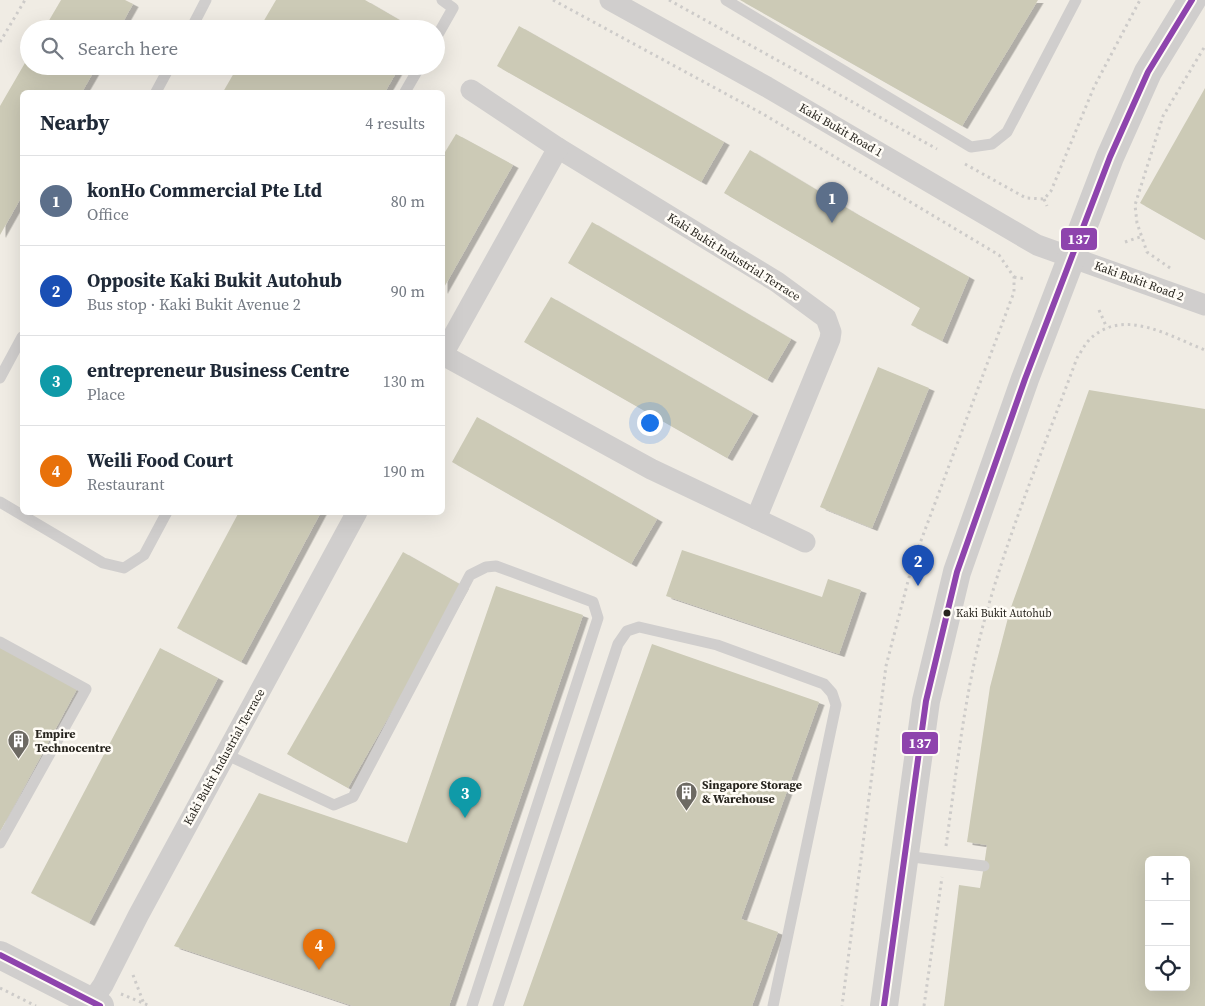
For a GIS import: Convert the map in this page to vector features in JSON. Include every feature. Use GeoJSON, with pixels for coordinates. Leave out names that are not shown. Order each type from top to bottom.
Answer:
{"type":"FeatureCollection","features":[{"type":"Feature","properties":{"kind":"street","name":"Kaki Bukit Road 1"},"geometry":{"type":"LineString","coordinates":[[610,0],[767,87],[1037,245],[1072,257]]}},
{"type":"Feature","properties":{"kind":"street"},"geometry":{"type":"LineString","coordinates":[[884,1006],[903,856],[926,701],[958,572],[1025,379],[1110,157],[1148,72],[1192,0]]}},
{"type":"Feature","properties":{"kind":"street","name":"Kaki Bukit Industrial Terrace"},"geometry":{"type":"LineString","coordinates":[[471,90],[558,148],[777,282],[826,318],[831,332],[830,339],[756,519]]}},
{"type":"Feature","properties":{"kind":"street"},"geometry":{"type":"LineString","coordinates":[[445,352],[558,148]]}},
{"type":"Feature","properties":{"kind":"street","name":"Kaki Bukit Road 2"},"geometry":{"type":"LineString","coordinates":[[1072,257],[1205,305]]}},
{"type":"Feature","properties":{"kind":"street"},"geometry":{"type":"LineString","coordinates":[[445,357],[650,468],[805,542]]}},
{"type":"Feature","properties":{"kind":"street","name":"Kaki Bukit Industrial Terrace"},"geometry":{"type":"LineString","coordinates":[[98,998],[138,916],[355,515]]}},
{"type":"Feature","properties":{"kind":"street"},"geometry":{"type":"LineString","coordinates":[[0,955],[98,998]]}},
{"type":"Feature","properties":{"kind":"lane"},"geometry":{"type":"LineString","coordinates":[[196,20],[206,0]]}},
{"type":"Feature","properties":{"kind":"lane"},"geometry":{"type":"LineString","coordinates":[[442,0],[453,8],[445,22]]}},
{"type":"Feature","properties":{"kind":"lane"},"geometry":{"type":"LineString","coordinates":[[726,0],[971,147],[992,144],[1007,132],[1076,0]]}},
{"type":"Feature","properties":{"kind":"lane"},"geometry":{"type":"LineString","coordinates":[[157,90],[165,75]]}},
{"type":"Feature","properties":{"kind":"lane"},"geometry":{"type":"LineString","coordinates":[[406,90],[415,75]]}},
{"type":"Feature","properties":{"kind":"lane"},"geometry":{"type":"LineString","coordinates":[[0,378],[20,340]]}},
{"type":"Feature","properties":{"kind":"lane"},"geometry":{"type":"LineString","coordinates":[[0,502],[20,514]]}},
{"type":"Feature","properties":{"kind":"lane"},"geometry":{"type":"LineString","coordinates":[[22,515],[103,564],[124,568],[144,555],[166,515]]}},
{"type":"Feature","properties":{"kind":"lane"},"geometry":{"type":"LineString","coordinates":[[225,754],[334,805],[344,802],[353,797],[470,575],[486,567],[496,566],[593,602],[598,618],[472,1006]]}},
{"type":"Feature","properties":{"kind":"lane"},"geometry":{"type":"LineString","coordinates":[[498,1006],[618,644],[627,631],[640,627],[717,645],[824,684],[832,693],[836,705],[772,1006]]}},
{"type":"Feature","properties":{"kind":"lane"},"geometry":{"type":"LineString","coordinates":[[0,642],[86,689],[0,843]]}},
{"type":"Feature","properties":{"kind":"lane"},"geometry":{"type":"LineString","coordinates":[[903,856],[984,866]]}},
{"type":"Feature","properties":{"kind":"path"},"geometry":{"type":"LineString","coordinates":[[0,42],[26,0]]}},
{"type":"Feature","properties":{"kind":"path"},"geometry":{"type":"LineString","coordinates":[[553,0],[763,114],[990,250],[999,256],[1014,277],[1014,292],[913,562],[886,666],[842,1006]]}},
{"type":"Feature","properties":{"kind":"path"},"geometry":{"type":"LineString","coordinates":[[669,0],[939,150]]}},
{"type":"Feature","properties":{"kind":"path"},"geometry":{"type":"LineString","coordinates":[[1044,199],[1051,191],[1094,87],[1140,0]]}},
{"type":"Feature","properties":{"kind":"path"},"geometry":{"type":"LineString","coordinates":[[1178,271],[1147,252],[1136,223],[1136,204],[1163,116],[1205,46]]}},
{"type":"Feature","properties":{"kind":"path"},"geometry":{"type":"LineString","coordinates":[[957,160],[1026,198],[1044,199]]}},
{"type":"Feature","properties":{"kind":"path"},"geometry":{"type":"LineString","coordinates":[[1044,199],[1047,206]]}},
{"type":"Feature","properties":{"kind":"path"},"geometry":{"type":"LineString","coordinates":[[1125,242],[1140,237]]}},
{"type":"Feature","properties":{"kind":"path"},"geometry":{"type":"LineString","coordinates":[[1014,277],[1026,279]]}},
{"type":"Feature","properties":{"kind":"path"},"geometry":{"type":"LineString","coordinates":[[1099,310],[1107,328]]}},
{"type":"Feature","properties":{"kind":"path"},"geometry":{"type":"LineString","coordinates":[[924,1006],[965,702],[986,612],[1007,548],[1077,358],[1090,340],[1107,328],[1134,323],[1205,350]]}},
{"type":"Feature","properties":{"kind":"path"},"geometry":{"type":"LineString","coordinates":[[0,988],[36,1006]]}},
{"type":"Feature","properties":{"kind":"path"},"geometry":{"type":"LineString","coordinates":[[98,998],[150,1006]]}},
{"type":"Feature","properties":{"kind":"building"},"geometry":{"type":"Polygon","coordinates":[[[61,0],[125,0],[133,4],[124,20],[49,20],[61,0]]]}},
{"type":"Feature","properties":{"kind":"building"},"geometry":{"type":"Polygon","coordinates":[[[276,0],[365,0],[399,20],[264,20],[276,0]]]}},
{"type":"Feature","properties":{"kind":"building"},"geometry":{"type":"Polygon","coordinates":[[[740,0],[1038,0],[962,126],[740,0]]]}},
{"type":"Feature","properties":{"kind":"building"},"geometry":{"type":"Polygon","coordinates":[[[519,26],[724,142],[701,182],[497,66],[519,26]]]}},
{"type":"Feature","properties":{"kind":"building"},"geometry":{"type":"Polygon","coordinates":[[[20,72],[20,75],[92,75],[83,90],[20,90],[20,200],[0,235],[0,106],[20,72]]]}},
{"type":"Feature","properties":{"kind":"building"},"geometry":{"type":"Polygon","coordinates":[[[233,75],[395,75],[386,90],[224,90],[233,75]]]}},
{"type":"Feature","properties":{"kind":"building"},"geometry":{"type":"Polygon","coordinates":[[[1205,88],[1205,240],[1140,203],[1205,88]]]}},
{"type":"Feature","properties":{"kind":"building"},"geometry":{"type":"Polygon","coordinates":[[[456,134],[513,165],[445,286],[445,152],[456,134]]]}},
{"type":"Feature","properties":{"kind":"building"},"geometry":{"type":"Polygon","coordinates":[[[750,150],[855,213],[969,277],[942,341],[911,325],[920,308],[724,193],[750,150]]]}},
{"type":"Feature","properties":{"kind":"building"},"geometry":{"type":"Polygon","coordinates":[[[592,222],[791,339],[767,380],[568,263],[592,222]]]}},
{"type":"Feature","properties":{"kind":"building"},"geometry":{"type":"Polygon","coordinates":[[[551,297],[753,413],[727,458],[524,342],[551,297]]]}},
{"type":"Feature","properties":{"kind":"building"},"geometry":{"type":"Polygon","coordinates":[[[878,367],[929,388],[872,528],[820,507],[878,367]]]}},
{"type":"Feature","properties":{"kind":"building","name":"Kaki Bukit Autohub"},"geometry":{"type":"Polygon","coordinates":[[[1089,390],[1205,409],[1205,1006],[944,1006],[959,885],[980,888],[984,866],[987,845],[967,842],[990,687],[1010,610],[1089,390]]]}},
{"type":"Feature","properties":{"kind":"building"},"geometry":{"type":"Polygon","coordinates":[[[477,417],[657,519],[631,564],[452,462],[477,417]]]}},
{"type":"Feature","properties":{"kind":"building"},"geometry":{"type":"Polygon","coordinates":[[[237,515],[319,515],[241,662],[177,628],[237,515]]]}},
{"type":"Feature","properties":{"kind":"building"},"geometry":{"type":"Polygon","coordinates":[[[682,550],[822,597],[828,579],[861,590],[839,654],[666,596],[682,550]]]}},
{"type":"Feature","properties":{"kind":"building"},"geometry":{"type":"Polygon","coordinates":[[[403,552],[463,586],[348,788],[287,754],[403,552]]]}},
{"type":"Feature","properties":{"kind":"building"},"geometry":{"type":"Polygon","coordinates":[[[496,586],[583,615],[449,1006],[353,1006],[174,946],[259,793],[407,843],[496,586]]]}},
{"type":"Feature","properties":{"kind":"building","name":"Singapore Storage & Warehouse"},"geometry":{"type":"Polygon","coordinates":[[[652,644],[819,702],[741,919],[778,932],[752,1006],[523,1006],[652,644]]]}},
{"type":"Feature","properties":{"kind":"building","name":"Empire Technocentre"},"geometry":{"type":"Polygon","coordinates":[[[0,646],[78,687],[0,832],[0,646]]]}},
{"type":"Feature","properties":{"kind":"building"},"geometry":{"type":"Polygon","coordinates":[[[160,648],[218,678],[89,923],[31,893],[160,648]]]}},
{"type":"Feature","properties":{"kind":"transit line","name":"137"},"geometry":{"type":"LineString","coordinates":[[884,1006],[926,701],[957,572],[1025,379],[1110,157],[1148,72],[1192,0]]}},
{"type":"Feature","properties":{"kind":"transit line","name":"137"},"geometry":{"type":"LineString","coordinates":[[0,955],[100,1006]]}},
{"type":"Feature","properties":{"kind":"place","name":"konHo Commercial Pte Ltd"},"geometry":{"type":"Point","coordinates":[832,223]}},
{"type":"Feature","properties":{"kind":"place","name":"Opposite Kaki Bukit Autohub"},"geometry":{"type":"Point","coordinates":[918,586]}},
{"type":"Feature","properties":{"kind":"place","name":"Kaki Bukit Autohub"},"geometry":{"type":"Point","coordinates":[947,613]}},
{"type":"Feature","properties":{"kind":"place","name":"Empire Technocentre"},"geometry":{"type":"Point","coordinates":[19,760]}},
{"type":"Feature","properties":{"kind":"place","name":"Singapore Storage & Warehouse"},"geometry":{"type":"Point","coordinates":[686,811]}},
{"type":"Feature","properties":{"kind":"place","name":"entrepreneur Business Centre"},"geometry":{"type":"Point","coordinates":[465,818]}},
{"type":"Feature","properties":{"kind":"place","name":"Weili Food Court"},"geometry":{"type":"Point","coordinates":[319,970]}}]}
